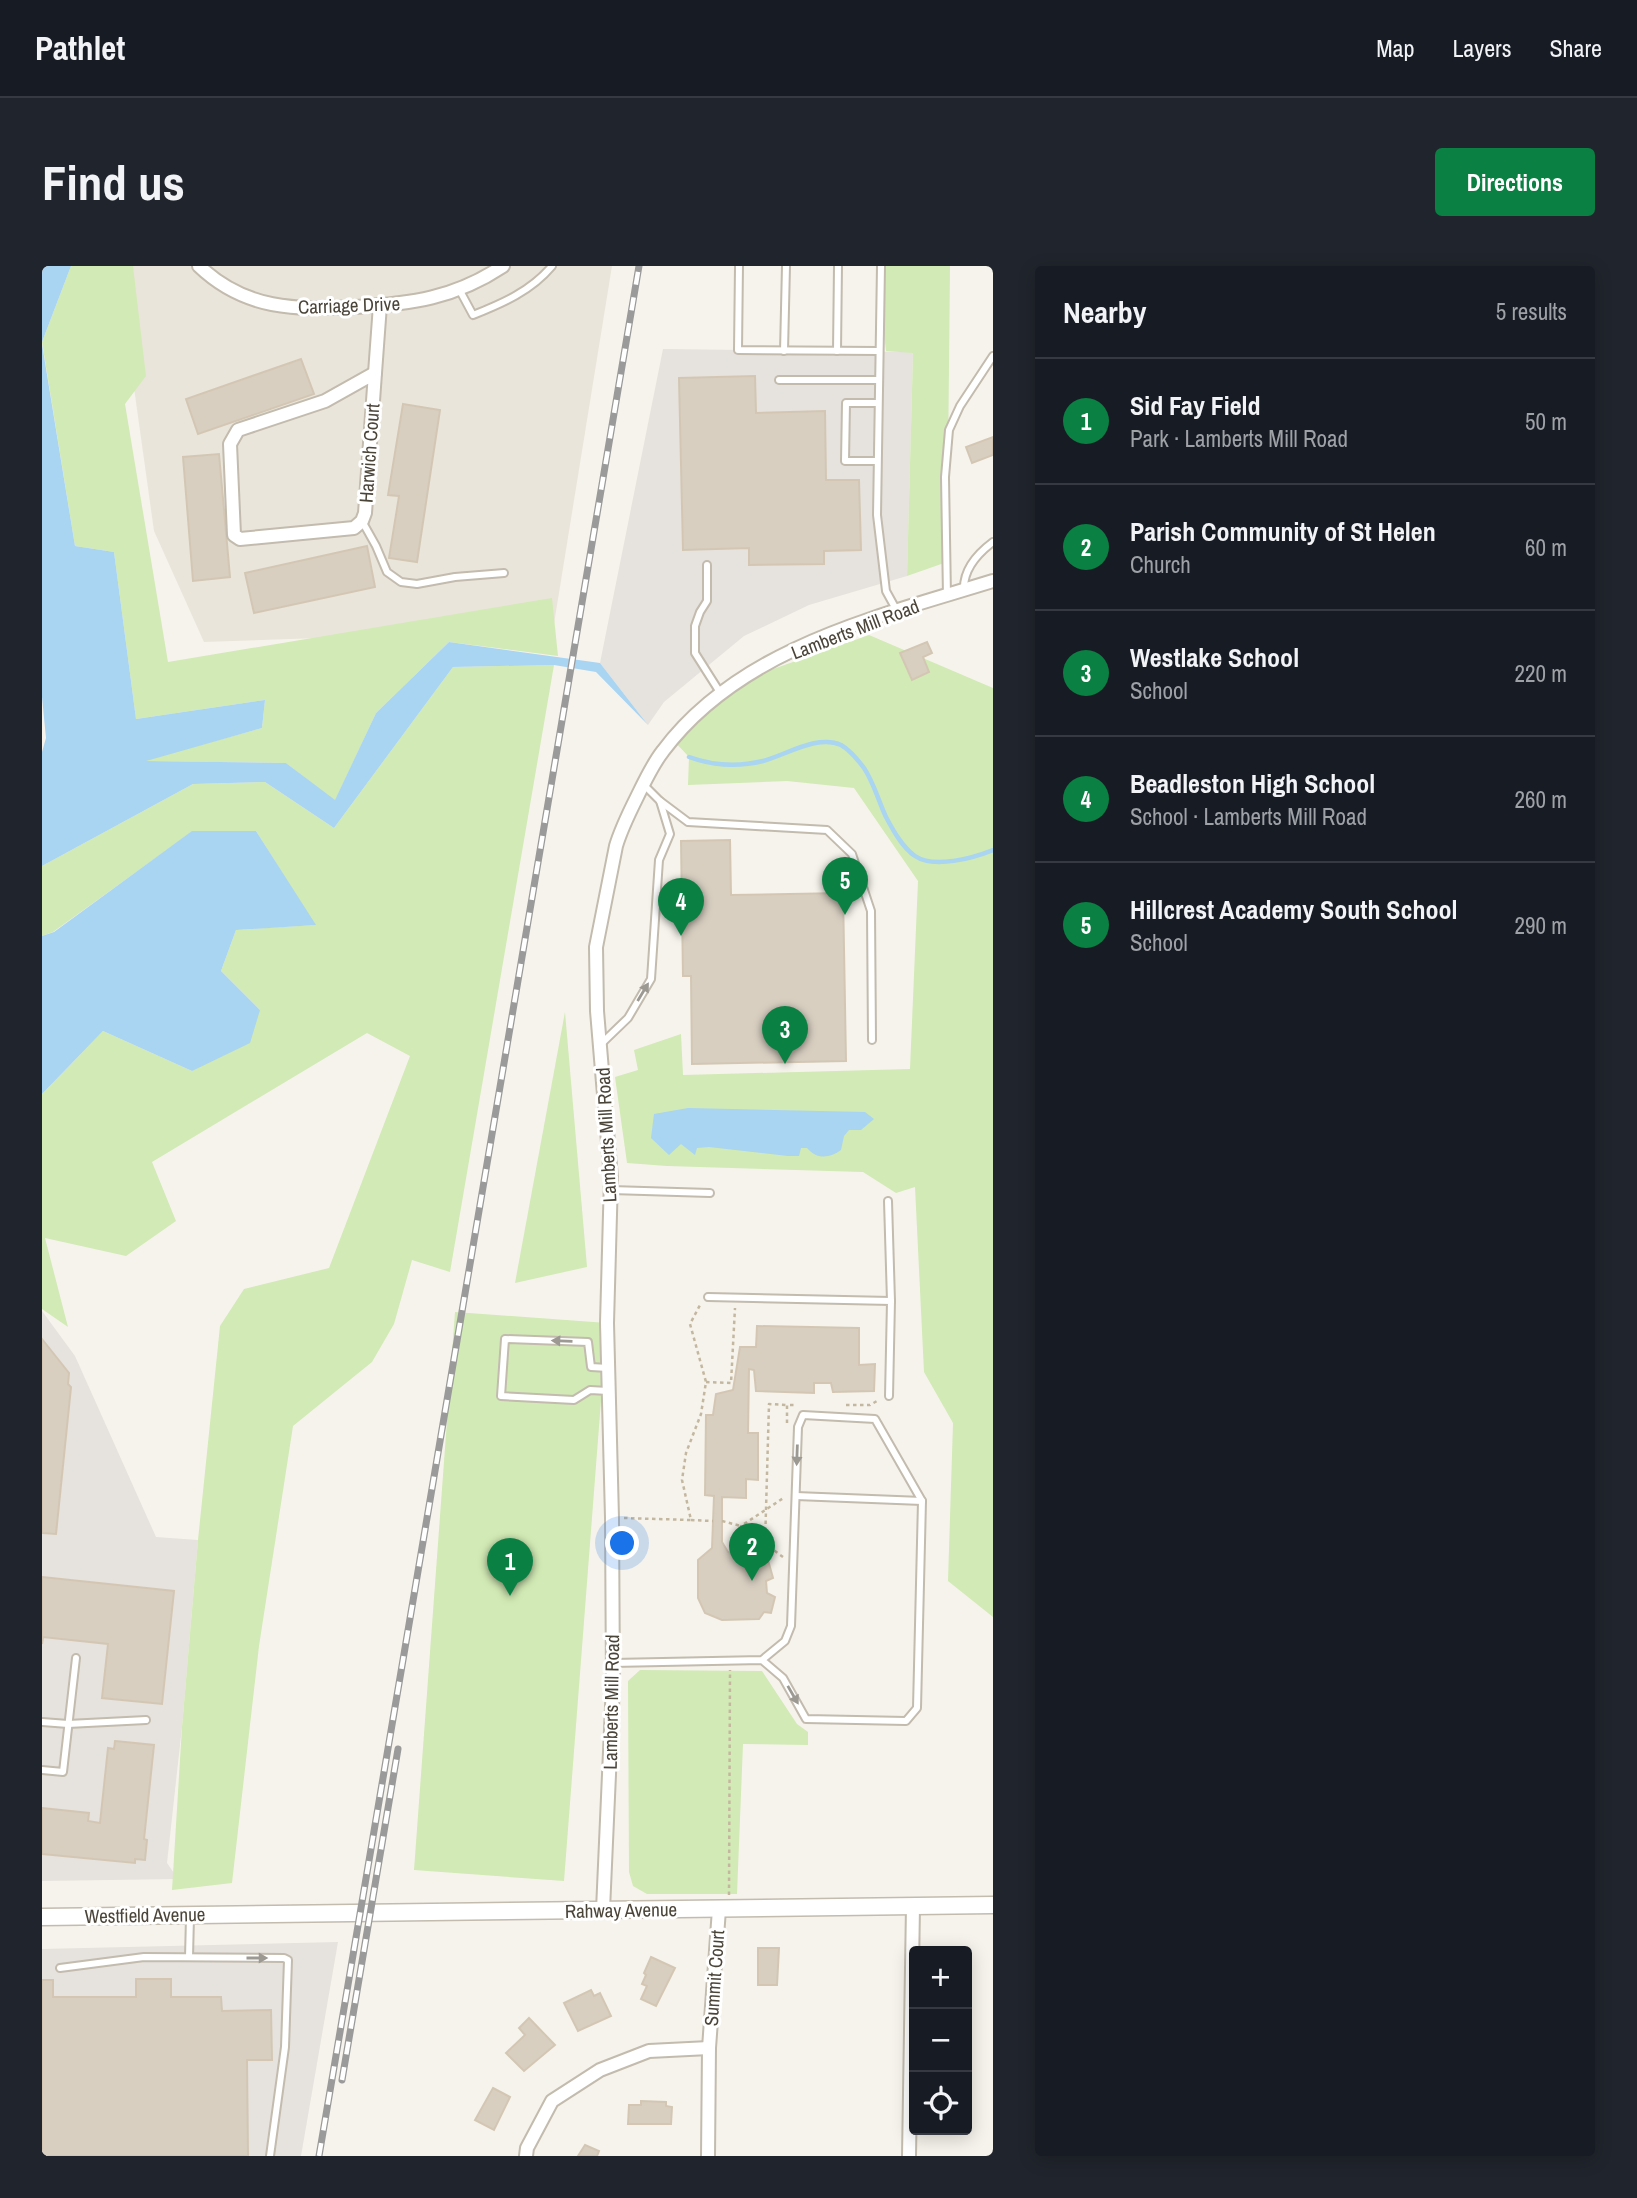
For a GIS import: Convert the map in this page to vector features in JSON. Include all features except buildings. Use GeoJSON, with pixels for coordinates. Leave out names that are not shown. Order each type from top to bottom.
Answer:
{"type":"FeatureCollection","features":[{"type":"Feature","properties":{"kind":"street","name":"Carriage Drive"},"geometry":{"type":"LineString","coordinates":[[199,266],[229,288],[276,306],[309,309],[422,301],[459,289],[503,266]]}},
{"type":"Feature","properties":{"kind":"street","name":"Harwich Court"},"geometry":{"type":"LineString","coordinates":[[375,373],[326,401],[238,430],[230,444],[232,531],[240,539],[354,528],[362,521],[365,513],[380,306]]}},
{"type":"Feature","properties":{"kind":"street","name":"Lamberts Mill Road"},"geometry":{"type":"LineString","coordinates":[[603,1910],[613,1663],[607,1323],[611,1191],[597,1011],[596,947],[620,831],[663,750],[697,715],[734,683],[809,643],[897,611],[993,581]]}},
{"type":"Feature","properties":{"kind":"street","name":"Rahway Avenue"},"geometry":{"type":"LineString","coordinates":[[249,1914],[993,1905]]}},
{"type":"Feature","properties":{"kind":"street"},"geometry":{"type":"LineString","coordinates":[[909,2156],[913,1906]]}},
{"type":"Feature","properties":{"kind":"street","name":"Summit Court"},"geometry":{"type":"LineString","coordinates":[[708,2156],[709,2048],[724,1909]]}},
{"type":"Feature","properties":{"kind":"street","name":"Westfield Avenue"},"geometry":{"type":"LineString","coordinates":[[42,1917],[249,1914]]}},
{"type":"Feature","properties":{"kind":"street","name":"Summit Court"},"geometry":{"type":"LineString","coordinates":[[526,2156],[527,2148],[552,2101],[600,2070],[649,2051],[709,2048]]}},
{"type":"Feature","properties":{"kind":"lane"},"geometry":{"type":"LineString","coordinates":[[459,289],[473,315],[506,302],[536,284],[552,266]]}},
{"type":"Feature","properties":{"kind":"lane"},"geometry":{"type":"LineString","coordinates":[[739,266],[738,350],[879,351]]}},
{"type":"Feature","properties":{"kind":"lane"},"geometry":{"type":"LineString","coordinates":[[785,351],[786,266]]}},
{"type":"Feature","properties":{"kind":"lane"},"geometry":{"type":"LineString","coordinates":[[837,351],[838,266]]}},
{"type":"Feature","properties":{"kind":"lane"},"geometry":{"type":"LineString","coordinates":[[881,266],[877,515],[886,591],[897,611]]}},
{"type":"Feature","properties":{"kind":"lane"},"geometry":{"type":"LineString","coordinates":[[947,596],[945,477],[949,430],[960,406],[993,356]]}},
{"type":"Feature","properties":{"kind":"lane"},"geometry":{"type":"LineString","coordinates":[[779,380],[879,380]]}},
{"type":"Feature","properties":{"kind":"lane"},"geometry":{"type":"LineString","coordinates":[[877,461],[845,461],[846,403],[878,403]]}},
{"type":"Feature","properties":{"kind":"lane"},"geometry":{"type":"LineString","coordinates":[[362,521],[387,572],[401,582],[417,584],[455,577],[504,573]]}},
{"type":"Feature","properties":{"kind":"lane"},"geometry":{"type":"LineString","coordinates":[[964,590],[964,577],[971,565],[983,549],[993,542]]}},
{"type":"Feature","properties":{"kind":"lane"},"geometry":{"type":"LineString","coordinates":[[707,565],[707,601],[695,626],[695,653],[721,694]]}},
{"type":"Feature","properties":{"kind":"lane"},"geometry":{"type":"LineString","coordinates":[[643,784],[688,822],[827,830],[852,854],[871,911],[872,1040]]}},
{"type":"Feature","properties":{"kind":"lane"},"geometry":{"type":"LineString","coordinates":[[600,1045],[628,1018],[651,979],[659,860],[670,834],[660,801]]}},
{"type":"Feature","properties":{"kind":"lane"},"geometry":{"type":"LineString","coordinates":[[611,1191],[710,1193]]}},
{"type":"Feature","properties":{"kind":"lane"},"geometry":{"type":"LineString","coordinates":[[888,1201],[891,1301],[889,1396]]}},
{"type":"Feature","properties":{"kind":"lane"},"geometry":{"type":"LineString","coordinates":[[708,1297],[891,1301]]}},
{"type":"Feature","properties":{"kind":"lane"},"geometry":{"type":"LineString","coordinates":[[608,1368],[591,1367],[588,1342],[505,1339],[501,1395],[574,1400],[590,1391],[609,1391]]}},
{"type":"Feature","properties":{"kind":"lane"},"geometry":{"type":"LineString","coordinates":[[613,1663],[762,1661],[783,1678],[806,1718],[906,1721],[917,1708],[922,1501],[875,1419],[803,1415],[798,1427],[791,1626],[785,1641],[762,1661]]}},
{"type":"Feature","properties":{"kind":"lane"},"geometry":{"type":"LineString","coordinates":[[796,1496],[922,1501]]}},
{"type":"Feature","properties":{"kind":"lane"},"geometry":{"type":"LineString","coordinates":[[42,1770],[64,1772],[76,1658]]}},
{"type":"Feature","properties":{"kind":"lane"},"geometry":{"type":"LineString","coordinates":[[42,1722],[68,1724],[146,1720]]}},
{"type":"Feature","properties":{"kind":"lane"},"geometry":{"type":"LineString","coordinates":[[189,1957],[190,1915]]}},
{"type":"Feature","properties":{"kind":"lane"},"geometry":{"type":"LineString","coordinates":[[60,1968],[120,1959],[189,1957],[288,1960],[285,2047],[270,2156]]}},
{"type":"Feature","properties":{"kind":"path"},"geometry":{"type":"LineString","coordinates":[[691,1520],[682,1480],[686,1453],[701,1414],[706,1382],[690,1324],[701,1304]]}},
{"type":"Feature","properties":{"kind":"path"},"geometry":{"type":"LineString","coordinates":[[706,1382],[731,1383],[735,1305]]}},
{"type":"Feature","properties":{"kind":"path"},"geometry":{"type":"LineString","coordinates":[[842,1405],[870,1405],[877,1401],[877,1389]]}},
{"type":"Feature","properties":{"kind":"path"},"geometry":{"type":"LineString","coordinates":[[765,1545],[769,1404],[801,1405]]}},
{"type":"Feature","properties":{"kind":"path"},"geometry":{"type":"LineString","coordinates":[[787,1405],[787,1431]]}},
{"type":"Feature","properties":{"kind":"path"},"geometry":{"type":"LineString","coordinates":[[741,1526],[786,1496],[786,1508]]}},
{"type":"Feature","properties":{"kind":"path"},"geometry":{"type":"LineString","coordinates":[[612,1518],[713,1521]]}},
{"type":"Feature","properties":{"kind":"path"},"geometry":{"type":"LineString","coordinates":[[722,1521],[741,1526],[785,1559],[785,1547]]}},
{"type":"Feature","properties":{"kind":"path"},"geometry":{"type":"LineString","coordinates":[[724,1909],[730,1661]]}},
{"type":"Feature","properties":{"kind":"shaded area"},"geometry":{"type":"Polygon","coordinates":[[[117,266],[612,266],[553,630],[204,642],[154,531],[117,266]]]}},
{"type":"Feature","properties":{"kind":"shaded area"},"geometry":{"type":"Polygon","coordinates":[[[663,349],[913,352],[907,576],[809,605],[744,636],[664,702],[648,725],[600,663],[663,349]]]}},
{"type":"Feature","properties":{"kind":"shaded area"},"geometry":{"type":"Polygon","coordinates":[[[42,1311],[75,1356],[156,1537],[198,1540],[167,1863],[178,1879],[42,1881],[42,1311]]]}},
{"type":"Feature","properties":{"kind":"shaded area"},"geometry":{"type":"Polygon","coordinates":[[[338,1942],[301,2156],[42,2156],[42,1949],[338,1942]]]}},
{"type":"Feature","properties":{"kind":"green space"},"geometry":{"type":"Polygon","coordinates":[[[71,266],[133,266],[146,376],[125,404],[168,662],[552,598],[558,656],[449,642],[376,713],[335,801],[286,763],[142,761],[262,728],[265,700],[136,719],[114,552],[75,546],[42,342],[71,266]]]}},
{"type":"Feature","properties":{"kind":"green space"},"geometry":{"type":"Polygon","coordinates":[[[876,266],[950,266],[947,562],[907,576],[913,353],[886,351],[876,266]]]}},
{"type":"Feature","properties":{"kind":"green space"},"geometry":{"type":"Polygon","coordinates":[[[869,635],[993,688],[993,1617],[948,1581],[953,1423],[924,1372],[915,1187],[896,1193],[863,1172],[627,1163],[615,1077],[638,1070],[634,1050],[681,1034],[683,1075],[910,1069],[918,881],[854,788],[787,781],[688,785],[689,757],[673,740],[734,683],[869,635]]]}},
{"type":"Feature","properties":{"kind":"green space"},"geometry":{"type":"Polygon","coordinates":[[[554,665],[450,1272],[412,1260],[394,1324],[372,1362],[293,1426],[259,1646],[232,1883],[172,1890],[182,1727],[220,1326],[244,1289],[329,1268],[410,1056],[367,1033],[152,1162],[176,1221],[126,1256],[45,1238],[68,1327],[42,1309],[42,1094],[103,1031],[192,1071],[260,1010],[221,971],[236,930],[315,925],[256,831],[193,831],[53,932],[42,936],[42,866],[193,784],[265,782],[334,828],[453,667],[554,665]]]}},
{"type":"Feature","properties":{"kind":"green space"},"geometry":{"type":"Polygon","coordinates":[[[565,1012],[587,1267],[515,1283],[565,1012]]]}},
{"type":"Feature","properties":{"kind":"green space"},"geometry":{"type":"Polygon","coordinates":[[[455,1312],[607,1323],[564,1881],[414,1870],[455,1312]]]}},
{"type":"Feature","properties":{"kind":"green space"},"geometry":{"type":"Polygon","coordinates":[[[640,1670],[762,1671],[797,1724],[808,1732],[808,1745],[743,1744],[737,1894],[647,1894],[633,1886],[629,1872],[628,1681],[640,1670]]]}},
{"type":"Feature","properties":{"kind":"water"},"geometry":{"type":"Polygon","coordinates":[[[42,266],[71,266],[42,342],[42,266]]]}},
{"type":"Feature","properties":{"kind":"water"},"geometry":{"type":"Polygon","coordinates":[[[42,344],[75,546],[114,552],[136,719],[265,700],[262,728],[146,761],[286,763],[335,800],[376,713],[449,642],[600,663],[648,725],[596,672],[554,665],[453,667],[334,828],[265,782],[193,784],[42,866],[42,752],[46,738],[42,697],[42,344]]]}},
{"type":"Feature","properties":{"kind":"water"},"geometry":{"type":"Polygon","coordinates":[[[192,831],[256,831],[316,925],[236,930],[221,971],[260,1010],[250,1043],[192,1071],[103,1031],[42,1094],[42,936],[54,932],[192,831]]]}},
{"type":"Feature","properties":{"kind":"water"},"geometry":{"type":"Polygon","coordinates":[[[688,1108],[865,1112],[874,1119],[861,1130],[849,1130],[844,1136],[841,1150],[828,1156],[819,1156],[807,1148],[801,1148],[799,1156],[788,1156],[709,1147],[697,1148],[695,1155],[681,1144],[669,1155],[651,1138],[654,1114],[688,1108]]]}},
{"type":"Feature","properties":{"kind":"waterway"},"geometry":{"type":"LineString","coordinates":[[689,757],[717,764],[744,764],[763,761],[812,744],[832,742],[851,752],[864,768],[892,827],[902,843],[915,856],[932,862],[943,862],[965,859],[993,850]]}},
{"type":"Feature","properties":{"kind":"railway"},"geometry":{"type":"LineString","coordinates":[[319,2156],[639,266]]}},
{"type":"Feature","properties":{"kind":"railway"},"geometry":{"type":"LineString","coordinates":[[342,2080],[398,1749]]}},
{"type":"Feature","properties":{"kind":"place","name":"Hillcrest Academy South School"},"geometry":{"type":"Point","coordinates":[845,915]}},
{"type":"Feature","properties":{"kind":"place","name":"Beadleston High School"},"geometry":{"type":"Point","coordinates":[681,936]}},
{"type":"Feature","properties":{"kind":"place","name":"Westlake School"},"geometry":{"type":"Point","coordinates":[785,1064]}},
{"type":"Feature","properties":{"kind":"place","name":"Parish Community of St Helen"},"geometry":{"type":"Point","coordinates":[752,1581]}},
{"type":"Feature","properties":{"kind":"place","name":"Sid Fay Field"},"geometry":{"type":"Point","coordinates":[510,1596]}}]}
